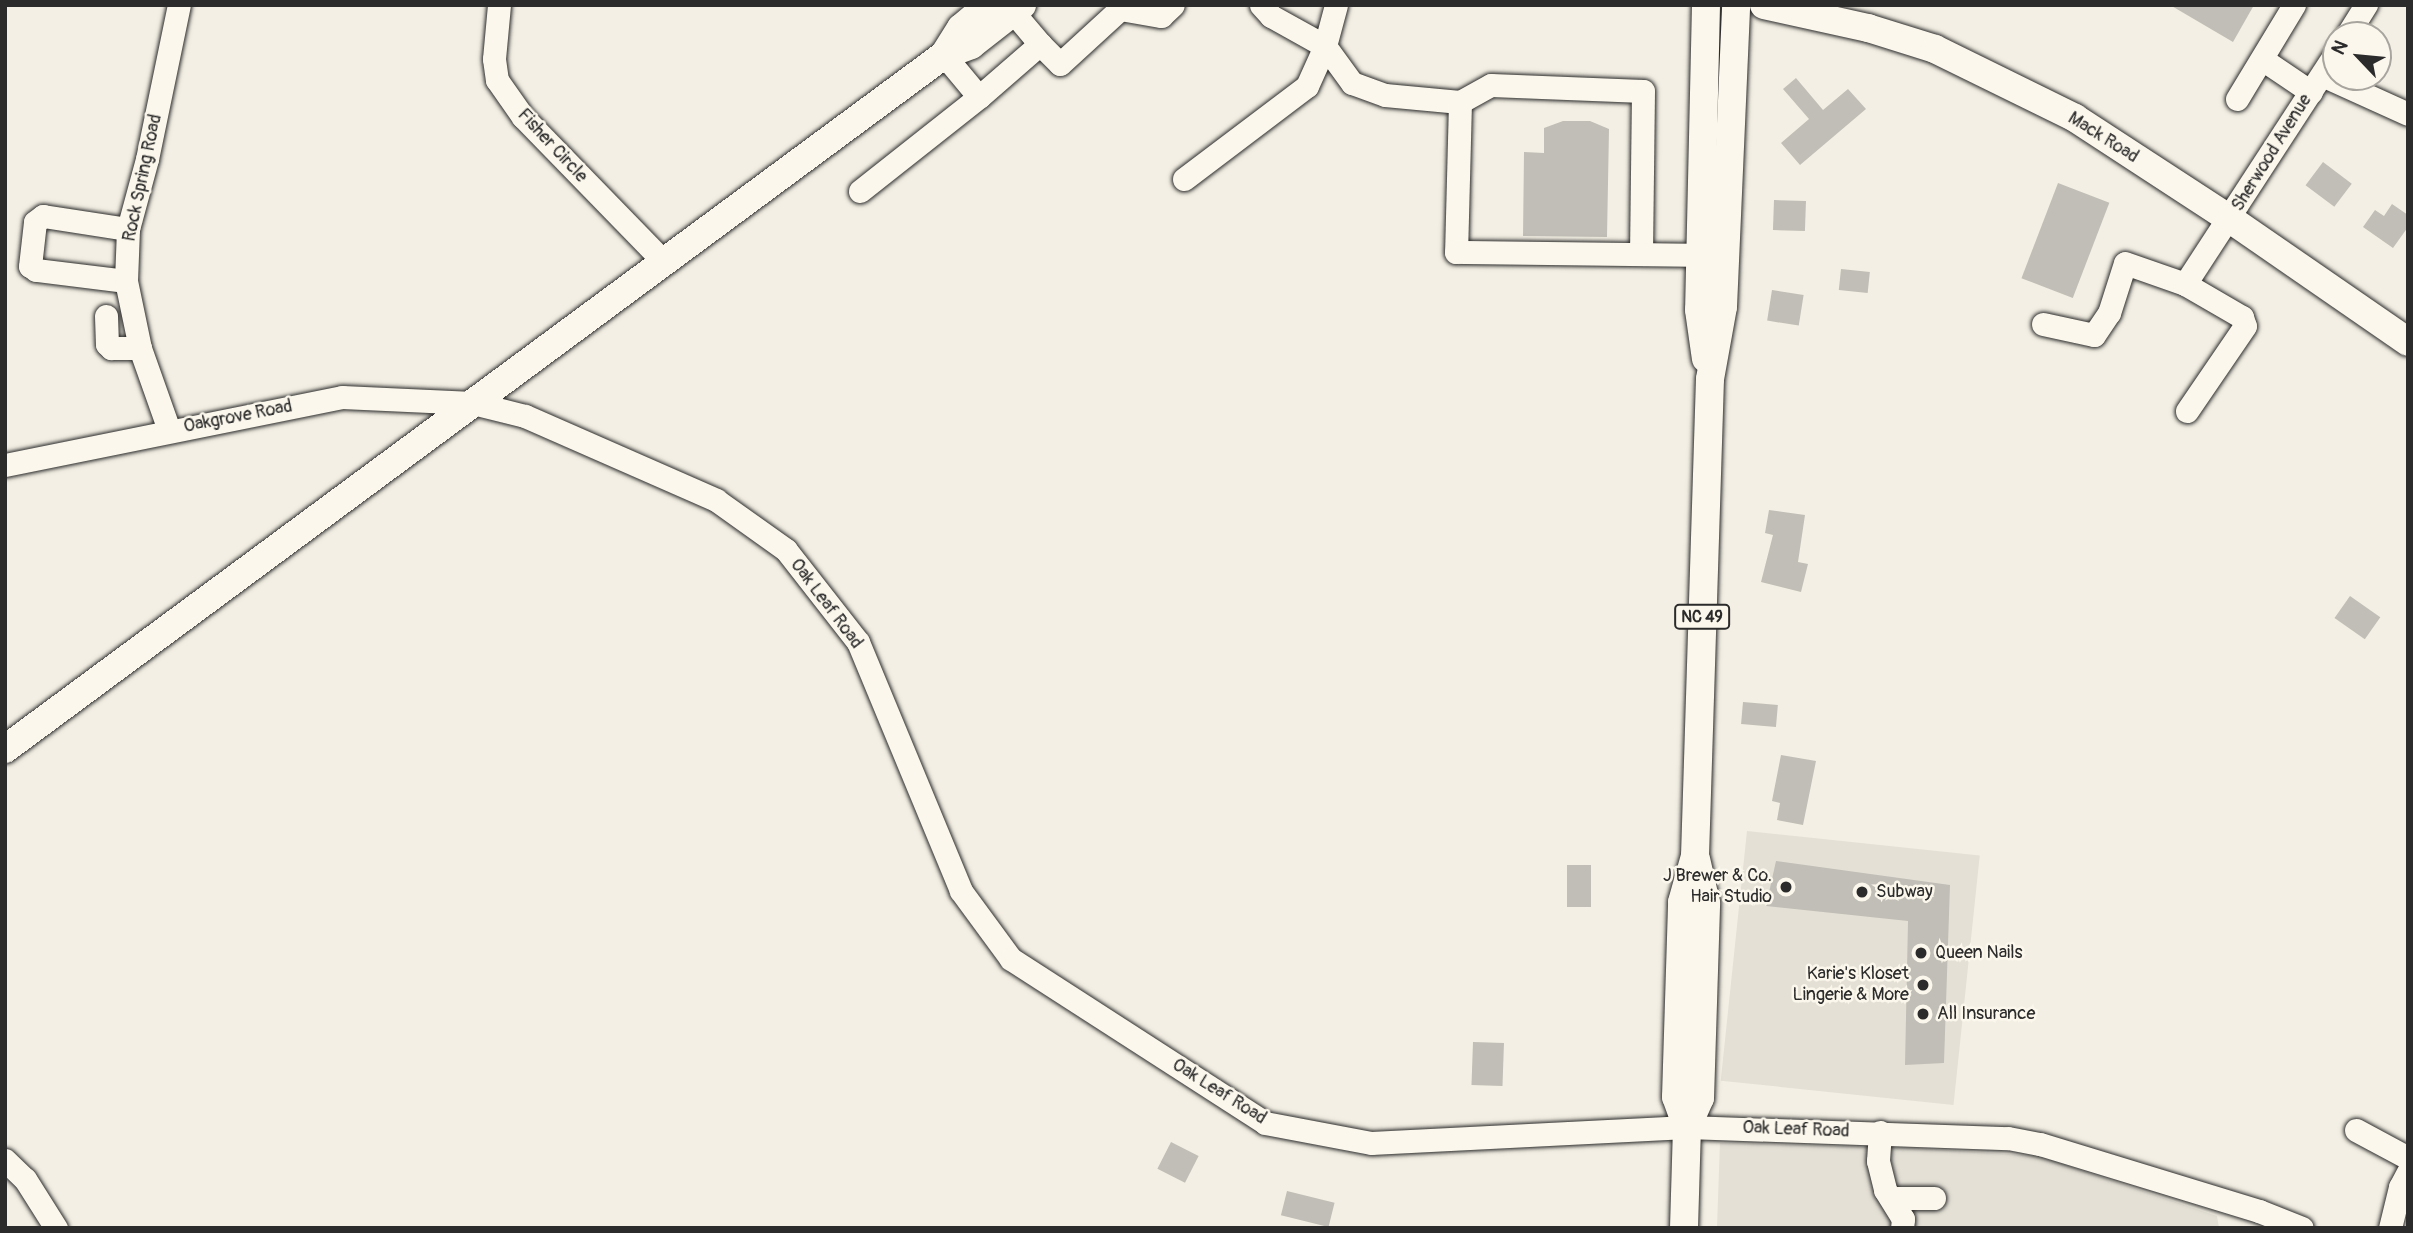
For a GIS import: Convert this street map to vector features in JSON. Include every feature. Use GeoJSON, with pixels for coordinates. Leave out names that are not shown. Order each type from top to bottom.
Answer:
{"type":"FeatureCollection","features":[{"type":"Feature","properties":{"kind":"main road","name":"NC 49"},"geometry":{"type":"LineString","coordinates":[[1706,5],[1699,310],[1710,379]]}},
{"type":"Feature","properties":{"kind":"main road","name":"NC 49"},"geometry":{"type":"LineString","coordinates":[[1684,1228],[1687,1127],[1700,1098],[1703,1028],[1706,903],[1695,856],[1710,379],[1723,307],[1735,5]]}},
{"type":"Feature","properties":{"kind":"main road","name":"Mack Road"},"geometry":{"type":"LineString","coordinates":[[1764,5],[1868,27],[1935,49],[2075,118],[2230,219],[2408,342]]}},
{"type":"Feature","properties":{"kind":"main road"},"geometry":{"type":"LineString","coordinates":[[5,749],[944,55],[971,45],[1008,8]]}},
{"type":"Feature","properties":{"kind":"street","name":"Rock Spring Road"},"geometry":{"type":"LineString","coordinates":[[169,430],[140,348],[126,281],[128,229],[147,159],[179,5]]}},
{"type":"Feature","properties":{"kind":"street","name":"Fisher Circle"},"geometry":{"type":"LineString","coordinates":[[499,5],[494,59],[497,80],[523,117],[664,262]]}},
{"type":"Feature","properties":{"kind":"street"},"geometry":{"type":"LineString","coordinates":[[1008,8],[1060,64],[1120,9],[1161,16],[1173,5]]}},
{"type":"Feature","properties":{"kind":"street"},"geometry":{"type":"LineString","coordinates":[[1261,5],[1271,16],[1325,46],[1352,83],[1385,95],[1460,102],[1491,85],[1643,90],[1641,254]]}},
{"type":"Feature","properties":{"kind":"street"},"geometry":{"type":"LineString","coordinates":[[1184,179],[1307,86],[1325,46],[1336,5]]}},
{"type":"Feature","properties":{"kind":"street"},"geometry":{"type":"LineString","coordinates":[[2237,99],[2294,5]]}},
{"type":"Feature","properties":{"kind":"street"},"geometry":{"type":"LineString","coordinates":[[2356,21],[2366,5]]}},
{"type":"Feature","properties":{"kind":"street"},"geometry":{"type":"LineString","coordinates":[[860,191],[979,97],[1040,44]]}},
{"type":"Feature","properties":{"kind":"street"},"geometry":{"type":"LineString","coordinates":[[944,55],[979,97]]}},
{"type":"Feature","properties":{"kind":"street"},"geometry":{"type":"LineString","coordinates":[[2262,59],[2316,83],[2408,114]]}},
{"type":"Feature","properties":{"kind":"street","name":"Sherwood Avenue"},"geometry":{"type":"LineString","coordinates":[[2185,284],[2230,219],[2322,74]]}},
{"type":"Feature","properties":{"kind":"street"},"geometry":{"type":"LineString","coordinates":[[1460,102],[1456,253],[1700,255]]}},
{"type":"Feature","properties":{"kind":"street"},"geometry":{"type":"LineString","coordinates":[[126,281],[36,270],[30,266],[35,222],[43,216],[128,229]]}},
{"type":"Feature","properties":{"kind":"street"},"geometry":{"type":"LineString","coordinates":[[2043,324],[2094,335],[2109,313],[2125,263],[2185,284],[2242,317],[2245,326],[2187,411]]}},
{"type":"Feature","properties":{"kind":"street"},"geometry":{"type":"LineString","coordinates":[[106,316],[107,344],[111,348],[140,348]]}},
{"type":"Feature","properties":{"kind":"street","name":"Oakgrove Road"},"geometry":{"type":"LineString","coordinates":[[5,464],[342,397],[473,403]]}},
{"type":"Feature","properties":{"kind":"street","name":"Oak Leaf Road"},"geometry":{"type":"LineString","coordinates":[[473,403],[525,416],[716,500],[786,550],[859,642],[961,891],[1011,958],[1265,1123],[1371,1143],[1687,1127],[1974,1135],[2040,1144],[2259,1211],[2302,1228]]}},
{"type":"Feature","properties":{"kind":"street"},"geometry":{"type":"LineString","coordinates":[[2356,1130],[2408,1158]]}},
{"type":"Feature","properties":{"kind":"street"},"geometry":{"type":"LineString","coordinates":[[1880,1132],[1878,1161],[1885,1190],[1903,1219],[1902,1228]]}},
{"type":"Feature","properties":{"kind":"street"},"geometry":{"type":"LineString","coordinates":[[5,1160],[25,1179],[56,1228]]}},
{"type":"Feature","properties":{"kind":"street"},"geometry":{"type":"LineString","coordinates":[[2390,1228],[2400,1187],[2408,1172]]}},
{"type":"Feature","properties":{"kind":"street"},"geometry":{"type":"LineString","coordinates":[[1891,1198],[1934,1198]]}},
{"type":"Feature","properties":{"kind":"shaded area"},"geometry":{"type":"Polygon","coordinates":[[[1747,831],[1980,855],[1953,1105],[1721,1081],[1747,831]]]}},
{"type":"Feature","properties":{"kind":"shaded area"},"geometry":{"type":"Polygon","coordinates":[[[1720,1143],[1913,1148],[2039,1156],[2217,1216],[2219,1228],[1717,1228],[1720,1143]]]}},
{"type":"Feature","properties":{"kind":"building"},"geometry":{"type":"Polygon","coordinates":[[[2170,5],[2254,5],[2233,42],[2170,5]]]}},
{"type":"Feature","properties":{"kind":"building"},"geometry":{"type":"Polygon","coordinates":[[[1796,78],[1823,110],[1848,89],[1866,109],[1800,165],[1781,143],[1809,119],[1783,89],[1796,78]]]}},
{"type":"Feature","properties":{"kind":"building"},"geometry":{"type":"Polygon","coordinates":[[[1563,121],[1590,121],[1609,129],[1607,237],[1523,236],[1524,152],[1544,153],[1544,128],[1563,121]]]}},
{"type":"Feature","properties":{"kind":"building"},"geometry":{"type":"Polygon","coordinates":[[[2323,162],[2352,184],[2334,207],[2306,185],[2323,162]]]}},
{"type":"Feature","properties":{"kind":"building"},"geometry":{"type":"Polygon","coordinates":[[[2058,183],[2109,203],[2073,298],[2021,278],[2058,183]]]}},
{"type":"Feature","properties":{"kind":"building"},"geometry":{"type":"Polygon","coordinates":[[[1774,200],[1806,201],[1805,231],[1773,230],[1774,200]]]}},
{"type":"Feature","properties":{"kind":"building"},"geometry":{"type":"Polygon","coordinates":[[[2392,204],[2408,215],[2408,227],[2393,248],[2363,227],[2375,210],[2384,216],[2392,204]]]}},
{"type":"Feature","properties":{"kind":"building"},"geometry":{"type":"Polygon","coordinates":[[[1841,269],[1870,272],[1868,293],[1839,290],[1841,269]]]}},
{"type":"Feature","properties":{"kind":"building"},"geometry":{"type":"Polygon","coordinates":[[[1772,290],[1804,295],[1799,326],[1767,321],[1772,290]]]}},
{"type":"Feature","properties":{"kind":"building"},"geometry":{"type":"Polygon","coordinates":[[[1769,510],[1805,515],[1798,562],[1808,564],[1801,592],[1761,582],[1773,535],[1765,533],[1769,510]]]}},
{"type":"Feature","properties":{"kind":"building"},"geometry":{"type":"Polygon","coordinates":[[[2350,596],[2380,617],[2365,639],[2335,618],[2350,596]]]}},
{"type":"Feature","properties":{"kind":"building"},"geometry":{"type":"Polygon","coordinates":[[[1743,702],[1778,705],[1776,727],[1741,724],[1743,702]]]}},
{"type":"Feature","properties":{"kind":"building"},"geometry":{"type":"Polygon","coordinates":[[[1781,755],[1816,761],[1803,825],[1777,820],[1780,803],[1772,801],[1781,755]]]}},
{"type":"Feature","properties":{"kind":"building"},"geometry":{"type":"Polygon","coordinates":[[[1776,861],[1950,885],[1944,1063],[1905,1065],[1908,921],[1766,906],[1776,861]]]}},
{"type":"Feature","properties":{"kind":"building"},"geometry":{"type":"Polygon","coordinates":[[[1567,865],[1591,865],[1591,907],[1567,907],[1567,865]]]}},
{"type":"Feature","properties":{"kind":"building"},"geometry":{"type":"Polygon","coordinates":[[[1473,1042],[1504,1043],[1502,1086],[1471,1085],[1473,1042]]]}},
{"type":"Feature","properties":{"kind":"building"},"geometry":{"type":"Polygon","coordinates":[[[1171,1142],[1199,1156],[1185,1183],[1157,1169],[1171,1142]]]}},
{"type":"Feature","properties":{"kind":"building"},"geometry":{"type":"Polygon","coordinates":[[[1287,1191],[1335,1203],[1328,1227],[1281,1215],[1287,1191]]]}},
{"type":"Feature","properties":{"kind":"place","name":"J Brewer & Co. Hair Studio"},"geometry":{"type":"Point","coordinates":[1786,887]}},
{"type":"Feature","properties":{"kind":"place","name":"Subway"},"geometry":{"type":"Point","coordinates":[1862,892]}},
{"type":"Feature","properties":{"kind":"place","name":"Queen Nails"},"geometry":{"type":"Point","coordinates":[1921,953]}},
{"type":"Feature","properties":{"kind":"place","name":"Karie's Kloset Lingerie & More"},"geometry":{"type":"Point","coordinates":[1923,985]}},
{"type":"Feature","properties":{"kind":"place","name":"All Insurance"},"geometry":{"type":"Point","coordinates":[1923,1014]}}]}
